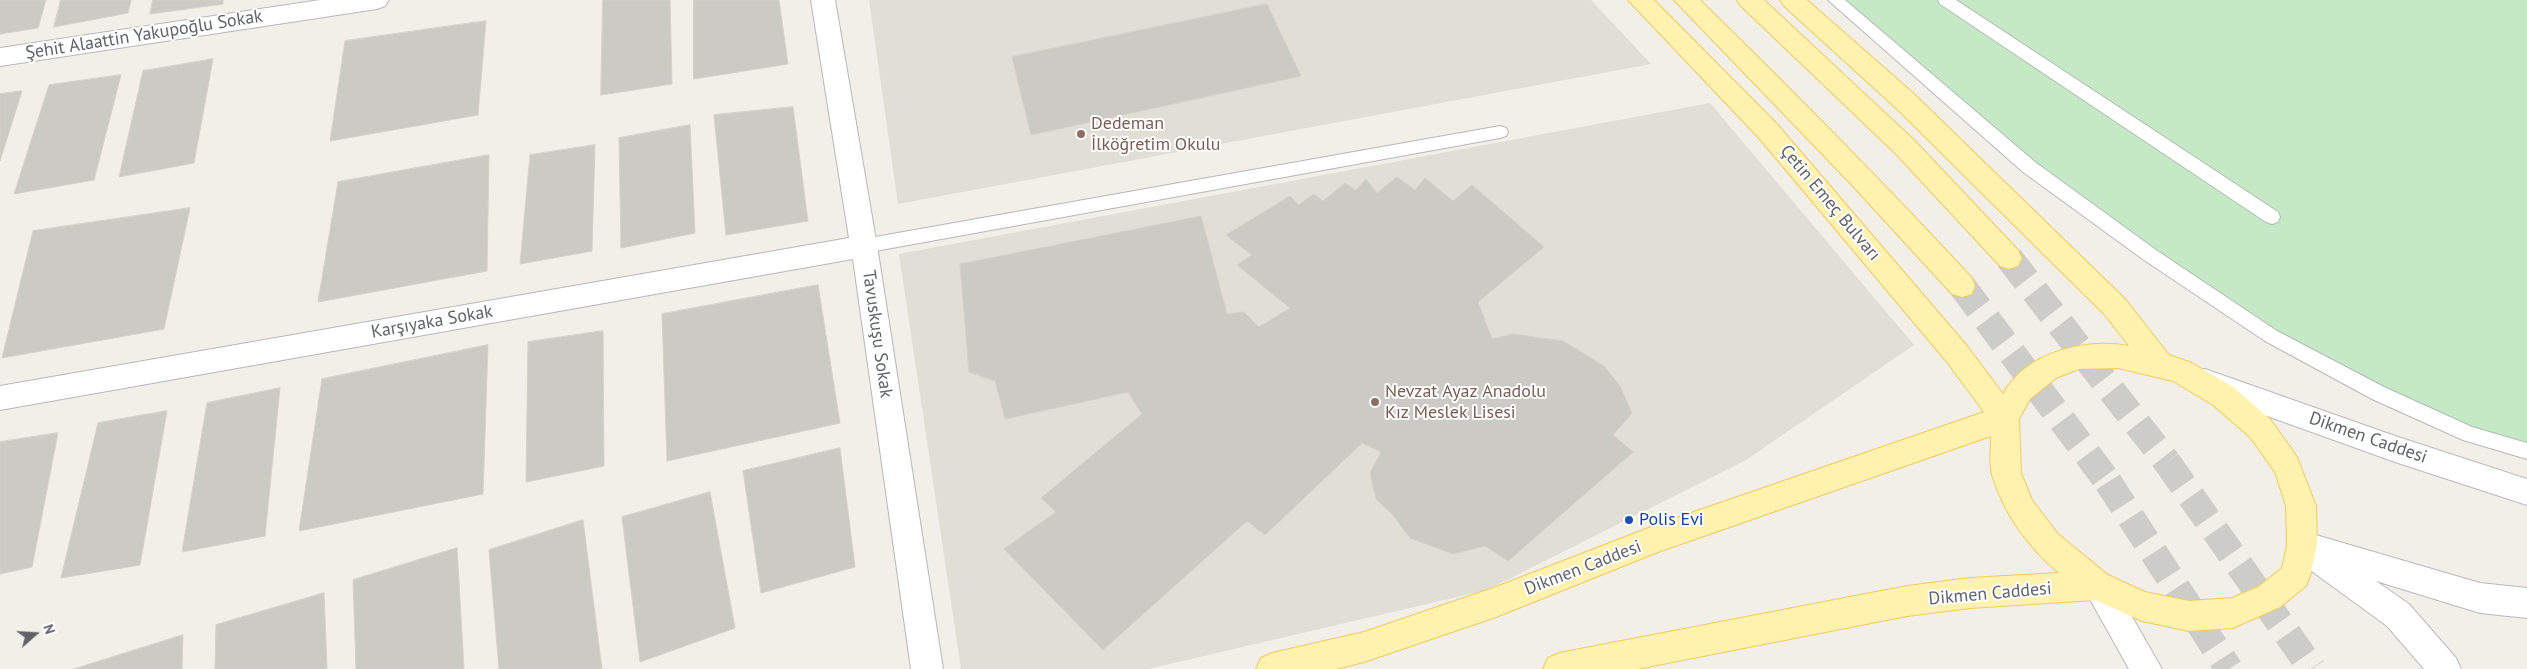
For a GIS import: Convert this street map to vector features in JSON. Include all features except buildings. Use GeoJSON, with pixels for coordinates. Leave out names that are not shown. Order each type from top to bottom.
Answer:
{"type":"FeatureCollection","features":[{"type":"Feature","properties":{"kind":"main road","name":"Çetin Emeç Bulvarı"},"geometry":{"type":"LineString","coordinates":[[1640,0],[1768,131],[1957,354],[2006,418]]}},
{"type":"Feature","properties":{"kind":"main road","name":"Çetin Emeç Bulvarı"},"geometry":{"type":"LineString","coordinates":[[1686,0],[1870,185],[1962,286]]}},
{"type":"Feature","properties":{"kind":"main road"},"geometry":{"type":"LineString","coordinates":[[1749,0],[1906,147],[2009,258]]}},
{"type":"Feature","properties":{"kind":"main road"},"geometry":{"type":"LineString","coordinates":[[1792,0],[1905,101],[2115,307],[2171,368]]}},
{"type":"Feature","properties":{"kind":"main road","name":"Dikmen Caddesi"},"geometry":{"type":"LineString","coordinates":[[2118,356],[2171,368],[2224,396],[2260,428],[2287,466],[2301,506],[2302,545],[2295,576],[2269,598],[2233,613],[2189,616],[2142,606],[2097,585],[2047,544],[2021,509],[2006,473],[2006,418],[2020,390],[2046,369],[2079,357],[2118,356]]}},
{"type":"Feature","properties":{"kind":"main road","name":"Dikmen Caddesi"},"geometry":{"type":"LineString","coordinates":[[1272,669],[1364,647],[1477,609],[1656,539],[2006,418]]}},
{"type":"Feature","properties":{"kind":"main road","name":"Dikmen Caddesi"},"geometry":{"type":"LineString","coordinates":[[1560,669],[1907,601],[1970,593],[2097,585]]}},
{"type":"Feature","properties":{"kind":"street","name":"Şehit Alaattin Yakupoğlu Sokak"},"geometry":{"type":"LineString","coordinates":[[0,57],[377,0]]}},
{"type":"Feature","properties":{"kind":"street","name":"Tavuskuşu Sokak"},"geometry":{"type":"LineString","coordinates":[[822,0],[864,246],[927,669]]}},
{"type":"Feature","properties":{"kind":"street","name":"Karşıyaka Sokak"},"geometry":{"type":"LineString","coordinates":[[0,398],[864,246]]}},
{"type":"Feature","properties":{"kind":"street","name":"Dikmen Caddesi"},"geometry":{"type":"LineString","coordinates":[[2171,368],[2395,449],[2527,492]]}},
{"type":"Feature","properties":{"kind":"street"},"geometry":{"type":"LineString","coordinates":[[2302,545],[2480,598],[2527,603]]}},
{"type":"Feature","properties":{"kind":"street"},"geometry":{"type":"LineString","coordinates":[[2302,545],[2398,615],[2445,669]]}},
{"type":"Feature","properties":{"kind":"street"},"geometry":{"type":"LineString","coordinates":[[2097,585],[2146,669]]}},
{"type":"Feature","properties":{"kind":"lane"},"geometry":{"type":"LineString","coordinates":[[1835,0],[2029,167],[2150,255],[2271,336],[2378,393],[2469,434],[2527,451]]}},
{"type":"Feature","properties":{"kind":"lane"},"geometry":{"type":"LineString","coordinates":[[1945,0],[2272,217]]}},
{"type":"Feature","properties":{"kind":"lane"},"geometry":{"type":"LineString","coordinates":[[864,246],[1500,132]]}},
{"type":"Feature","properties":{"kind":"shaded area","name":"Dedeman İlköğretim Okulu"},"geometry":{"type":"Polygon","coordinates":[[[869,0],[1591,0],[1651,64],[898,204],[869,0]]]}},
{"type":"Feature","properties":{"kind":"shaded area","name":"Nevzat Ayaz Anadolu Kız Meslek Lisesi"},"geometry":{"type":"Polygon","coordinates":[[[1710,103],[1914,345],[1746,460],[1487,590],[1148,669],[961,669],[899,254],[1710,103]]]}},
{"type":"Feature","properties":{"kind":"green space"},"geometry":{"type":"Polygon","coordinates":[[[1835,0],[2527,0],[2527,451],[2378,393],[2150,255],[1835,0]]]}},
{"type":"Feature","properties":{"kind":"tunnel"},"geometry":{"type":"LineString","coordinates":[[2009,258],[2167,462]]}},
{"type":"Feature","properties":{"kind":"tunnel"},"geometry":{"type":"LineString","coordinates":[[1962,286],[2108,482]]}},
{"type":"Feature","properties":{"kind":"tunnel"},"geometry":{"type":"LineString","coordinates":[[2167,462],[2312,669]]}},
{"type":"Feature","properties":{"kind":"tunnel"},"geometry":{"type":"LineString","coordinates":[[2108,482],[2229,669]]}},
{"type":"Feature","properties":{"kind":"place","name":"Dedeman İlköğretim Okulu"},"geometry":{"type":"Point","coordinates":[1081,134]}},
{"type":"Feature","properties":{"kind":"place","name":"Nevzat Ayaz Anadolu Kız Meslek Lisesi"},"geometry":{"type":"Point","coordinates":[1375,402]}},
{"type":"Feature","properties":{"kind":"place","name":"Polis Evi"},"geometry":{"type":"Point","coordinates":[1629,520]}}]}
